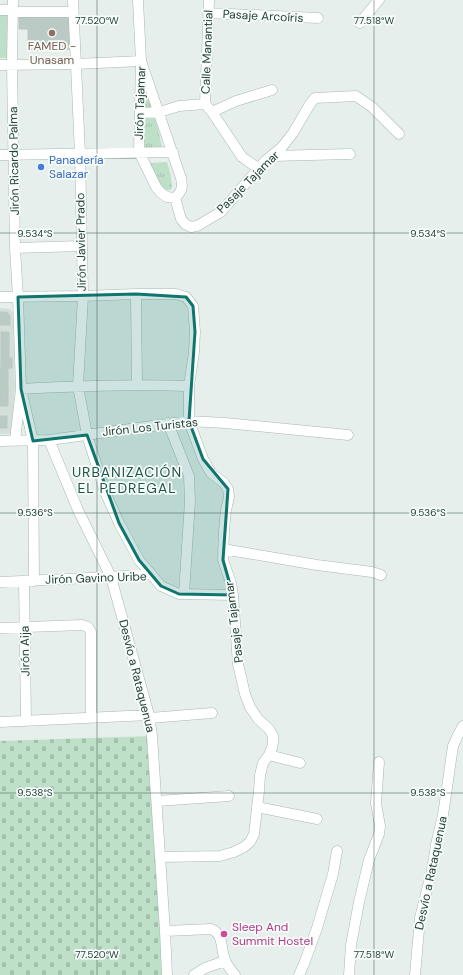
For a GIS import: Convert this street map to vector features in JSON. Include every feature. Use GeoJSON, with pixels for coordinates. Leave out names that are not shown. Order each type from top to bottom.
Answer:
{"type":"FeatureCollection","features":[{"type":"Feature","properties":{"kind":"street","name":"Jirón Javier Prado"},"geometry":{"type":"LineString","coordinates":[[73,0],[80,154],[83,296],[78,386],[87,435],[105,492],[119,523],[139,560],[150,574]]}},
{"type":"Feature","properties":{"kind":"street","name":"Jirón Tajamar"},"geometry":{"type":"LineString","coordinates":[[138,0],[142,61],[139,152],[156,187],[162,193],[171,197]]}},
{"type":"Feature","properties":{"kind":"street","name":"Calle Manantial"},"geometry":{"type":"LineString","coordinates":[[209,0],[209,108]]}},
{"type":"Feature","properties":{"kind":"street"},"geometry":{"type":"LineString","coordinates":[[360,23],[379,0]]}},
{"type":"Feature","properties":{"kind":"street"},"geometry":{"type":"LineString","coordinates":[[0,10],[13,7],[74,12]]}},
{"type":"Feature","properties":{"kind":"street","name":"Jirón Ricardo Palma"},"geometry":{"type":"LineString","coordinates":[[13,7],[13,155],[21,389],[33,441]]}},
{"type":"Feature","properties":{"kind":"street","name":"Pasaje Arcoíris"},"geometry":{"type":"LineString","coordinates":[[208,13],[318,18]]}},
{"type":"Feature","properties":{"kind":"street"},"geometry":{"type":"LineString","coordinates":[[0,65],[142,61],[181,178],[182,186],[180,193],[171,197]]}},
{"type":"Feature","properties":{"kind":"street"},"geometry":{"type":"LineString","coordinates":[[140,114],[160,112],[179,106],[209,108],[272,90]]}},
{"type":"Feature","properties":{"kind":"street","name":"Pasaje Tajamar"},"geometry":{"type":"LineString","coordinates":[[171,197],[181,219],[185,224],[191,227],[197,226],[221,212],[265,161],[282,147],[294,133],[310,104],[315,98],[356,96],[372,108],[399,134]]}},
{"type":"Feature","properties":{"kind":"street"},"geometry":{"type":"LineString","coordinates":[[209,108],[242,156],[259,169]]}},
{"type":"Feature","properties":{"kind":"street"},"geometry":{"type":"LineString","coordinates":[[0,155],[173,152]]}},
{"type":"Feature","properties":{"kind":"street"},"geometry":{"type":"LineString","coordinates":[[272,156],[350,154]]}},
{"type":"Feature","properties":{"kind":"street"},"geometry":{"type":"LineString","coordinates":[[15,248],[81,246]]}},
{"type":"Feature","properties":{"kind":"street"},"geometry":{"type":"LineString","coordinates":[[0,297],[136,294],[137,385]]}},
{"type":"Feature","properties":{"kind":"street","name":"Pasaje Tajamar"},"geometry":{"type":"LineString","coordinates":[[136,294],[176,294],[186,297],[193,306],[195,332],[194,352],[189,386],[189,420],[203,459],[211,472],[224,483],[228,489],[229,497],[224,531],[223,560],[231,583],[233,595],[238,664],[245,694],[250,707],[258,719],[269,729],[273,736],[272,748],[261,769],[254,834],[250,842],[234,852],[220,856],[160,857]]}},
{"type":"Feature","properties":{"kind":"street"},"geometry":{"type":"LineString","coordinates":[[15,440],[21,389],[78,386],[189,386]]}},
{"type":"Feature","properties":{"kind":"street","name":"Jirón Los Turistas"},"geometry":{"type":"LineString","coordinates":[[0,440],[49,440],[189,420],[348,435]]}},
{"type":"Feature","properties":{"kind":"street"},"geometry":{"type":"LineString","coordinates":[[168,423],[189,476],[190,501],[184,594]]}},
{"type":"Feature","properties":{"kind":"street","name":"Desvío a Rataquenua"},"geometry":{"type":"LineString","coordinates":[[49,440],[78,510],[111,577],[150,716],[157,801],[167,975]]}},
{"type":"Feature","properties":{"kind":"street","name":"Jirón Aija"},"geometry":{"type":"LineString","coordinates":[[26,721],[24,627],[29,581],[33,441]]}},
{"type":"Feature","properties":{"kind":"street"},"geometry":{"type":"LineString","coordinates":[[223,549],[310,564],[372,572],[381,575]]}},
{"type":"Feature","properties":{"kind":"street","name":"Jirón Gavino Uribe"},"geometry":{"type":"LineString","coordinates":[[0,582],[150,574],[162,586],[178,594],[233,595]]}},
{"type":"Feature","properties":{"kind":"street"},"geometry":{"type":"LineString","coordinates":[[0,628],[88,627],[91,632],[90,717]]}},
{"type":"Feature","properties":{"kind":"street"},"geometry":{"type":"LineString","coordinates":[[0,722],[212,713]]}},
{"type":"Feature","properties":{"kind":"street","name":"Desvío a Rataquenua"},"geometry":{"type":"LineString","coordinates":[[415,975],[420,918],[431,876],[443,815],[453,746],[463,726]]}},
{"type":"Feature","properties":{"kind":"street"},"geometry":{"type":"LineString","coordinates":[[269,755],[300,763]]}},
{"type":"Feature","properties":{"kind":"street"},"geometry":{"type":"LineString","coordinates":[[349,975],[351,945],[359,902],[369,860],[379,834],[380,826],[376,803],[378,762]]}},
{"type":"Feature","properties":{"kind":"street"},"geometry":{"type":"LineString","coordinates":[[157,801],[229,796]]}},
{"type":"Feature","properties":{"kind":"street"},"geometry":{"type":"LineString","coordinates":[[257,807],[317,819]]}},
{"type":"Feature","properties":{"kind":"street"},"geometry":{"type":"LineString","coordinates":[[299,975],[317,928],[333,874],[337,851]]}},
{"type":"Feature","properties":{"kind":"street"},"geometry":{"type":"LineString","coordinates":[[165,931],[211,929],[216,931],[219,935],[225,961],[235,975]]}},
{"type":"Feature","properties":{"kind":"street"},"geometry":{"type":"LineString","coordinates":[[194,975],[205,968],[225,961]]}},
{"type":"Feature","properties":{"kind":"highlighted area"},"geometry":{"type":"Polygon","coordinates":[[[136,294],[186,297],[193,306],[195,332],[189,421],[203,459],[228,489],[223,560],[233,595],[179,594],[161,586],[139,560],[119,523],[87,435],[33,441],[21,389],[18,297],[136,294]]]}},
{"type":"Feature","properties":{"kind":"shaded area"},"geometry":{"type":"Polygon","coordinates":[[[0,308],[10,309],[13,313],[15,386],[11,434],[0,434],[0,308]]]}},
{"type":"Feature","properties":{"kind":"green space"},"geometry":{"type":"Polygon","coordinates":[[[0,13],[8,13],[9,58],[0,58],[0,13]]]}},
{"type":"Feature","properties":{"kind":"green space"},"geometry":{"type":"Polygon","coordinates":[[[144,84],[153,107],[145,108],[144,84]]]}},
{"type":"Feature","properties":{"kind":"green space"},"geometry":{"type":"Polygon","coordinates":[[[155,115],[162,147],[144,147],[146,117],[155,115]]]}},
{"type":"Feature","properties":{"kind":"green space"},"geometry":{"type":"Polygon","coordinates":[[[167,162],[171,175],[172,188],[170,190],[164,190],[149,163],[167,162]]]}},
{"type":"Feature","properties":{"kind":"green space"},"geometry":{"type":"Polygon","coordinates":[[[150,736],[164,975],[0,975],[0,741],[150,736]]]}},
{"type":"Feature","properties":{"kind":"building"},"geometry":{"type":"Polygon","coordinates":[[[71,12],[71,49],[28,50],[28,29],[19,29],[19,16],[71,12]]]}},
{"type":"Feature","properties":{"kind":"building"},"geometry":{"type":"Polygon","coordinates":[[[0,312],[7,312],[10,316],[10,325],[0,325],[0,312]]]}},
{"type":"Feature","properties":{"kind":"building"},"geometry":{"type":"Polygon","coordinates":[[[1,332],[9,332],[9,358],[12,358],[12,368],[1,368],[1,332]]]}},
{"type":"Feature","properties":{"kind":"building"},"geometry":{"type":"Polygon","coordinates":[[[0,368],[8,368],[8,384],[0,384],[0,368]]]}},
{"type":"Feature","properties":{"kind":"building"},"geometry":{"type":"Polygon","coordinates":[[[0,384],[8,384],[8,406],[0,406],[0,384]]]}},
{"type":"Feature","properties":{"kind":"building"},"geometry":{"type":"Polygon","coordinates":[[[0,416],[7,416],[7,428],[0,428],[0,416]]]}},
{"type":"Feature","properties":{"kind":"place","name":"FAMED - Unasam"},"geometry":{"type":"Point","coordinates":[52,33]}},
{"type":"Feature","properties":{"kind":"place","name":"Panadería Salazar"},"geometry":{"type":"Point","coordinates":[41,167]}},
{"type":"Feature","properties":{"kind":"place","name":"Sleep And Summit Hostel"},"geometry":{"type":"Point","coordinates":[224,934]}},
{"type":"Feature","properties":{"kind":"district","name":"URBANIZACIÓN EL PEDREGAL"},"geometry":{"type":"Point","coordinates":[127,480]}}]}
